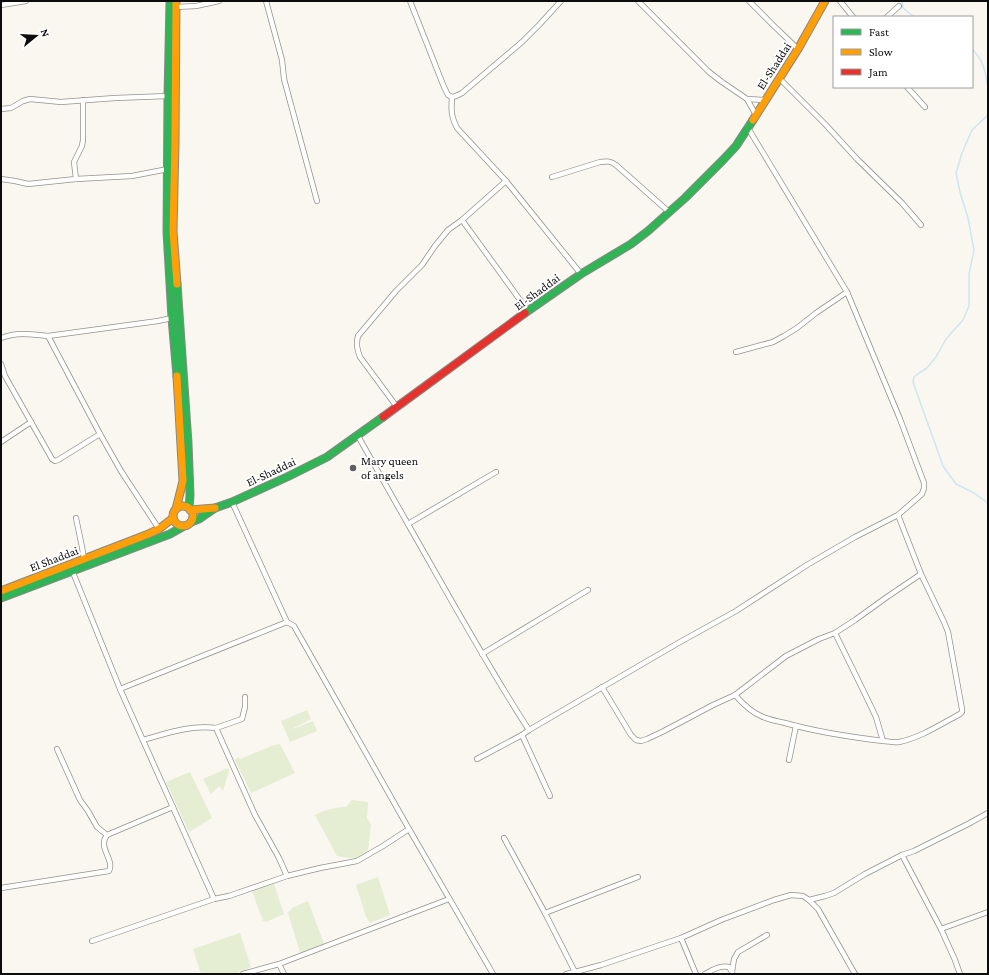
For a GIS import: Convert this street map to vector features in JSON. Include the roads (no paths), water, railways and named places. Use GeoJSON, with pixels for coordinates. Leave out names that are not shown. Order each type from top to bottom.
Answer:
{"type":"FeatureCollection","features":[{"type":"Feature","properties":{"kind":"street"},"geometry":{"type":"LineString","coordinates":[[1,5],[26,1]]}},
{"type":"Feature","properties":{"kind":"street"},"geometry":{"type":"LineString","coordinates":[[173,4],[196,6],[219,1]]}},
{"type":"Feature","properties":{"kind":"street"},"geometry":{"type":"LineString","coordinates":[[266,1],[282,60],[284,79],[317,201]]}},
{"type":"Feature","properties":{"kind":"street"},"geometry":{"type":"LineString","coordinates":[[410,1],[444,87],[448,95],[452,97]]}},
{"type":"Feature","properties":{"kind":"street"},"geometry":{"type":"LineString","coordinates":[[452,97],[462,93],[522,42],[562,1]]}},
{"type":"Feature","properties":{"kind":"street"},"geometry":{"type":"LineString","coordinates":[[638,1],[709,72],[747,99],[756,115]]}},
{"type":"Feature","properties":{"kind":"street"},"geometry":{"type":"LineString","coordinates":[[749,1],[798,49]]}},
{"type":"Feature","properties":{"kind":"street","name":"El-Shaddai"},"geometry":{"type":"LineString","coordinates":[[71,568],[170,534],[199,519],[215,508],[232,502],[287,477],[327,457],[397,408],[528,311],[581,274],[631,244],[685,198],[736,146],[780,79],[825,1]]}},
{"type":"Feature","properties":{"kind":"street"},"geometry":{"type":"LineString","coordinates":[[840,1],[852,16]]}},
{"type":"Feature","properties":{"kind":"street"},"geometry":{"type":"LineString","coordinates":[[173,4],[168,96],[168,169],[172,318],[181,391],[189,458],[189,509],[192,516],[187,524],[181,526],[176,523],[173,518],[183,481],[181,391],[170,231],[175,144],[173,4]]}},
{"type":"Feature","properties":{"kind":"street"},"geometry":{"type":"LineString","coordinates":[[887,16],[899,6]]}},
{"type":"Feature","properties":{"kind":"street"},"geometry":{"type":"LineString","coordinates":[[780,79],[922,225]]}},
{"type":"Feature","properties":{"kind":"street"},"geometry":{"type":"LineString","coordinates":[[908,88],[925,107]]}},
{"type":"Feature","properties":{"kind":"street"},"geometry":{"type":"LineString","coordinates":[[1,110],[11,108],[30,99],[61,102],[168,96]]}},
{"type":"Feature","properties":{"kind":"street"},"geometry":{"type":"LineString","coordinates":[[452,97],[451,112],[457,128],[506,181],[581,274]]}},
{"type":"Feature","properties":{"kind":"street"},"geometry":{"type":"LineString","coordinates":[[747,99],[765,100]]}},
{"type":"Feature","properties":{"kind":"street"},"geometry":{"type":"LineString","coordinates":[[76,179],[74,162],[82,146],[83,140],[83,100]]}},
{"type":"Feature","properties":{"kind":"street"},"geometry":{"type":"LineString","coordinates":[[477,759],[522,735],[602,687],[731,614],[814,561],[855,537],[898,515],[922,494],[924,483],[900,419],[847,292],[748,128]]}},
{"type":"Feature","properties":{"kind":"street"},"geometry":{"type":"LineString","coordinates":[[552,177],[600,162],[611,162],[669,212]]}},
{"type":"Feature","properties":{"kind":"street"},"geometry":{"type":"LineString","coordinates":[[1,179],[28,184],[76,179],[132,176],[168,169]]}},
{"type":"Feature","properties":{"kind":"street"},"geometry":{"type":"LineString","coordinates":[[397,408],[360,357],[356,344],[358,336],[396,291],[422,265],[448,230],[462,220],[506,181]]}},
{"type":"Feature","properties":{"kind":"street"},"geometry":{"type":"LineString","coordinates":[[462,220],[528,311]]}},
{"type":"Feature","properties":{"kind":"street"},"geometry":{"type":"LineString","coordinates":[[736,352],[773,342],[798,328],[816,313],[847,292]]}},
{"type":"Feature","properties":{"kind":"street"},"geometry":{"type":"LineString","coordinates":[[1,338],[8,335],[24,333],[48,336],[172,318]]}},
{"type":"Feature","properties":{"kind":"street"},"geometry":{"type":"LineString","coordinates":[[48,336],[121,472],[159,529]]}},
{"type":"Feature","properties":{"kind":"street"},"geometry":{"type":"LineString","coordinates":[[1,364],[5,376],[52,459],[55,461],[58,460],[100,434]]}},
{"type":"Feature","properties":{"kind":"street"},"geometry":{"type":"LineString","coordinates":[[1,442],[31,422]]}},
{"type":"Feature","properties":{"kind":"street"},"geometry":{"type":"LineString","coordinates":[[358,436],[503,691],[529,730]]}},
{"type":"Feature","properties":{"kind":"street"},"geometry":{"type":"LineString","coordinates":[[408,524],[496,472]]}},
{"type":"Feature","properties":{"kind":"street"},"geometry":{"type":"LineString","coordinates":[[232,502],[287,622],[294,626],[408,829],[493,974]]}},
{"type":"Feature","properties":{"kind":"street"},"geometry":{"type":"LineString","coordinates":[[176,509],[183,506],[189,509],[215,508]]}},
{"type":"Feature","properties":{"kind":"street"},"geometry":{"type":"LineString","coordinates":[[735,695],[744,706],[761,716],[796,726],[846,736],[883,741],[897,742],[926,733],[962,712],[948,632],[921,574],[898,515]]}},
{"type":"Feature","properties":{"kind":"street"},"geometry":{"type":"LineString","coordinates":[[76,518],[84,559]]}},
{"type":"Feature","properties":{"kind":"street","name":"El Shaddai"},"geometry":{"type":"LineString","coordinates":[[1,591],[71,568],[84,559],[159,529],[173,518]]}},
{"type":"Feature","properties":{"kind":"street"},"geometry":{"type":"LineString","coordinates":[[1,598],[71,568],[120,689],[214,899]]}},
{"type":"Feature","properties":{"kind":"street"},"geometry":{"type":"LineString","coordinates":[[602,687],[631,735],[636,740],[641,741],[647,739],[735,695],[786,656],[819,639],[835,633],[921,574]]}},
{"type":"Feature","properties":{"kind":"street"},"geometry":{"type":"LineString","coordinates":[[482,654],[588,590]]}},
{"type":"Feature","properties":{"kind":"street"},"geometry":{"type":"LineString","coordinates":[[120,689],[287,622]]}},
{"type":"Feature","properties":{"kind":"street"},"geometry":{"type":"LineString","coordinates":[[835,633],[864,690],[876,717],[883,741]]}},
{"type":"Feature","properties":{"kind":"street"},"geometry":{"type":"LineString","coordinates":[[143,740],[182,729],[200,727],[216,728],[242,719],[245,707],[245,697]]}},
{"type":"Feature","properties":{"kind":"street"},"geometry":{"type":"LineString","coordinates":[[789,760],[796,726]]}},
{"type":"Feature","properties":{"kind":"street"},"geometry":{"type":"LineString","coordinates":[[216,728],[255,815],[288,876]]}},
{"type":"Feature","properties":{"kind":"street"},"geometry":{"type":"LineString","coordinates":[[522,735],[550,796]]}},
{"type":"Feature","properties":{"kind":"street"},"geometry":{"type":"LineString","coordinates":[[57,749],[80,800],[97,827],[107,835]]}},
{"type":"Feature","properties":{"kind":"street"},"geometry":{"type":"LineString","coordinates":[[1,888],[109,871],[111,866],[104,846],[104,840],[107,835],[173,807]]}},
{"type":"Feature","properties":{"kind":"street"},"geometry":{"type":"LineString","coordinates":[[809,900],[834,893],[865,874],[988,813]]}},
{"type":"Feature","properties":{"kind":"street"},"geometry":{"type":"LineString","coordinates":[[92,941],[214,899],[229,896],[288,876],[357,861],[408,829]]}},
{"type":"Feature","properties":{"kind":"street"},"geometry":{"type":"LineString","coordinates":[[504,838],[545,913],[575,973]]}},
{"type":"Feature","properties":{"kind":"street"},"geometry":{"type":"LineString","coordinates":[[902,855],[941,929],[960,974]]}},
{"type":"Feature","properties":{"kind":"street"},"geometry":{"type":"LineString","coordinates":[[545,913],[638,878]]}},
{"type":"Feature","properties":{"kind":"street"},"geometry":{"type":"LineString","coordinates":[[566,974],[575,973],[601,965],[681,938],[726,918],[791,895],[803,896],[818,909],[855,974]]}},
{"type":"Feature","properties":{"kind":"street"},"geometry":{"type":"LineString","coordinates":[[244,974],[279,964],[449,899]]}},
{"type":"Feature","properties":{"kind":"street"},"geometry":{"type":"LineString","coordinates":[[941,929],[988,912]]}},
{"type":"Feature","properties":{"kind":"street"},"geometry":{"type":"LineString","coordinates":[[733,973],[734,959],[738,952],[767,935]]}},
{"type":"Feature","properties":{"kind":"street"},"geometry":{"type":"LineString","coordinates":[[681,938],[696,974]]}},
{"type":"Feature","properties":{"kind":"street"},"geometry":{"type":"LineString","coordinates":[[279,964],[284,974]]}},
{"type":"Feature","properties":{"kind":"street"},"geometry":{"type":"LineString","coordinates":[[705,974],[718,967],[724,966],[729,966],[733,973]]}},
{"type":"Feature","properties":{"kind":"waterway"},"geometry":{"type":"LineString","coordinates":[[902,1],[903,8],[913,16]]}},
{"type":"Feature","properties":{"kind":"waterway"},"geometry":{"type":"LineString","coordinates":[[973,50],[982,62],[988,87]]}},
{"type":"Feature","properties":{"kind":"waterway"},"geometry":{"type":"LineString","coordinates":[[988,111],[988,115],[972,130],[962,153],[956,173],[968,218],[974,250],[969,274],[969,306],[963,320],[946,339],[936,357],[927,368],[914,377],[913,382],[943,466],[956,484],[974,493],[988,503]]}},
{"type":"Feature","properties":{"kind":"place","name":"Mary queen of angels"},"geometry":{"type":"Point","coordinates":[353,468]}}]}
